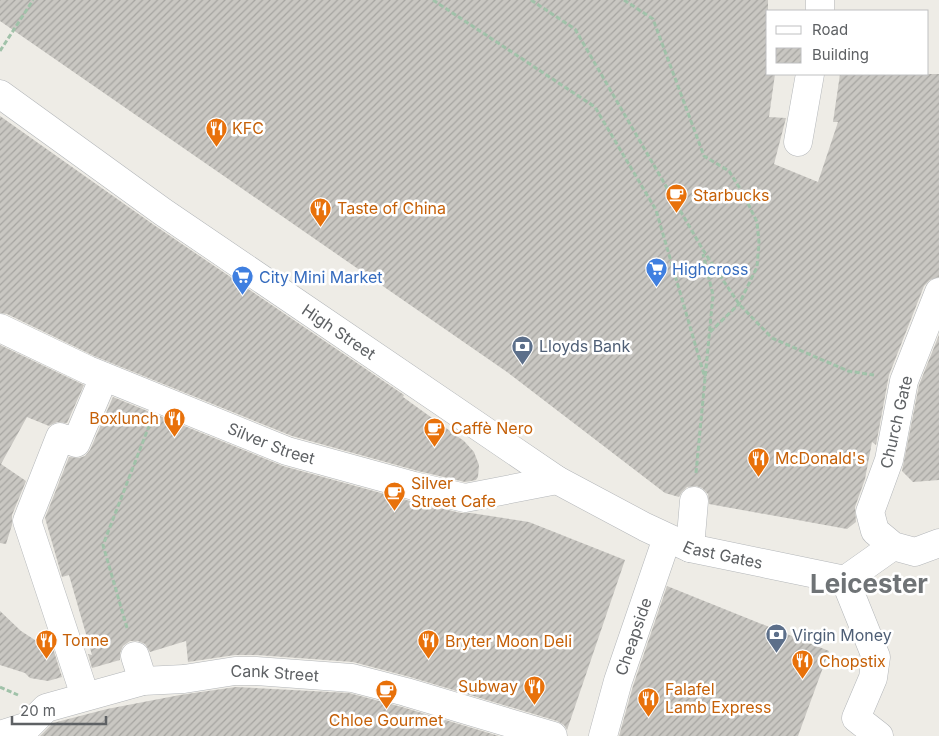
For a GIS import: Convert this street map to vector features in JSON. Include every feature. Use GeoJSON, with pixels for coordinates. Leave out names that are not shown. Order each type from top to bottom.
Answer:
{"type":"FeatureCollection","features":[{"type":"Feature","properties":{"kind":"street"},"geometry":{"type":"LineString","coordinates":[[798,142],[810,75]]}},
{"type":"Feature","properties":{"kind":"street","name":"High Street"},"geometry":{"type":"LineString","coordinates":[[0,94],[163,212],[557,480]]}},
{"type":"Feature","properties":{"kind":"street","name":"Church Gate"},"geometry":{"type":"LineString","coordinates":[[893,546],[875,531],[870,512],[889,460],[904,381],[939,292]]}},
{"type":"Feature","properties":{"kind":"street","name":"Silver Street"},"geometry":{"type":"LineString","coordinates":[[0,328],[104,377],[157,407],[286,451],[414,486],[465,498],[557,480]]}},
{"type":"Feature","properties":{"kind":"street"},"geometry":{"type":"LineString","coordinates":[[85,696],[27,521],[60,437],[76,443],[104,377]]}},
{"type":"Feature","properties":{"kind":"street","name":"East Gates"},"geometry":{"type":"LineString","coordinates":[[557,480],[678,543],[845,580]]}},
{"type":"Feature","properties":{"kind":"street","name":"Cheapside"},"geometry":{"type":"LineString","coordinates":[[603,736],[618,681],[678,543],[694,501]]}},
{"type":"Feature","properties":{"kind":"street"},"geometry":{"type":"LineString","coordinates":[[879,736],[851,727],[873,678],[876,657],[845,580],[893,546],[915,552],[939,543]]}},
{"type":"Feature","properties":{"kind":"street","name":"Cank Street"},"geometry":{"type":"LineString","coordinates":[[0,735],[28,726],[46,708],[85,696],[139,669],[184,680],[256,670],[352,678],[406,692],[553,736]]}},
{"type":"Feature","properties":{"kind":"path"},"geometry":{"type":"LineString","coordinates":[[0,51],[33,0]]}},
{"type":"Feature","properties":{"kind":"path"},"geometry":{"type":"LineString","coordinates":[[434,0],[595,107],[656,210],[705,378]]}},
{"type":"Feature","properties":{"kind":"path"},"geometry":{"type":"LineString","coordinates":[[531,0],[575,29],[703,250],[739,304],[772,338],[848,371],[875,375]]}},
{"type":"Feature","properties":{"kind":"path"},"geometry":{"type":"LineString","coordinates":[[624,0],[653,19],[704,156],[728,172],[744,195],[757,222],[759,244],[757,268],[739,304],[710,332]]}},
{"type":"Feature","properties":{"kind":"path"},"geometry":{"type":"LineString","coordinates":[[694,501],[713,295],[703,250]]}},
{"type":"Feature","properties":{"kind":"path"},"geometry":{"type":"LineString","coordinates":[[139,669],[103,545],[157,407]]}},
{"type":"Feature","properties":{"kind":"building","name":"Highcross"},"geometry":{"type":"Polygon","coordinates":[[[0,0],[768,0],[768,10],[766,10],[766,75],[775,75],[769,117],[786,118],[774,164],[818,182],[838,122],[833,122],[840,75],[939,74],[939,277],[930,280],[924,286],[889,375],[876,445],[872,442],[865,479],[855,507],[856,522],[847,529],[709,504],[708,494],[702,488],[696,486],[687,487],[679,497],[665,493],[507,372],[0,21],[0,0]]]}},
{"type":"Feature","properties":{"kind":"building"},"geometry":{"type":"Polygon","coordinates":[[[0,116],[154,225],[404,395],[403,397],[464,441],[474,452],[479,465],[476,480],[465,482],[418,471],[292,436],[94,356],[7,314],[0,313],[0,116]]]}},
{"type":"Feature","properties":{"kind":"building"},"geometry":{"type":"Polygon","coordinates":[[[939,335],[939,480],[913,482],[902,471],[919,385],[939,335]]]}},
{"type":"Feature","properties":{"kind":"building"},"geometry":{"type":"Polygon","coordinates":[[[0,345],[84,385],[67,423],[57,422],[49,426],[27,417],[1,464],[26,481],[12,515],[12,525],[6,544],[0,543],[0,345]]]}},
{"type":"Feature","properties":{"kind":"building"},"geometry":{"type":"Polygon","coordinates":[[[113,397],[283,466],[461,513],[529,522],[625,560],[567,730],[564,725],[557,721],[353,662],[235,655],[188,662],[186,641],[150,652],[145,644],[138,641],[130,641],[123,646],[120,660],[92,668],[88,654],[92,655],[69,575],[62,577],[45,518],[69,457],[79,458],[85,456],[90,450],[113,397]]]}},
{"type":"Feature","properties":{"kind":"building"},"geometry":{"type":"Polygon","coordinates":[[[667,586],[829,651],[798,736],[619,736],[633,686],[667,586]]]}},
{"type":"Feature","properties":{"kind":"building"},"geometry":{"type":"Polygon","coordinates":[[[0,611],[21,631],[38,642],[52,645],[62,677],[48,681],[30,678],[25,673],[0,665],[0,611]]]}},
{"type":"Feature","properties":{"kind":"building"},"geometry":{"type":"Polygon","coordinates":[[[236,687],[349,693],[499,736],[40,736],[53,723],[107,709],[180,695],[236,687]]]}},
{"type":"Feature","properties":{"kind":"place","name":"KFC"},"geometry":{"type":"Point","coordinates":[216,147]}},
{"type":"Feature","properties":{"kind":"place","name":"Starbucks"},"geometry":{"type":"Point","coordinates":[677,214]}},
{"type":"Feature","properties":{"kind":"place","name":"Taste of China"},"geometry":{"type":"Point","coordinates":[321,227]}},
{"type":"Feature","properties":{"kind":"place","name":"Highcross"},"geometry":{"type":"Point","coordinates":[656,288]}},
{"type":"Feature","properties":{"kind":"place","name":"City Mini Market"},"geometry":{"type":"Point","coordinates":[243,296]}},
{"type":"Feature","properties":{"kind":"place","name":"Lloyds Bank"},"geometry":{"type":"Point","coordinates":[523,365]}},
{"type":"Feature","properties":{"kind":"place","name":"Boxlunch"},"geometry":{"type":"Point","coordinates":[175,437]}},
{"type":"Feature","properties":{"kind":"place","name":"Caffè Nero"},"geometry":{"type":"Point","coordinates":[435,447]}},
{"type":"Feature","properties":{"kind":"place","name":"McDonald's"},"geometry":{"type":"Point","coordinates":[759,477]}},
{"type":"Feature","properties":{"kind":"place","name":"Silver Street Cafe"},"geometry":{"type":"Point","coordinates":[395,511]}},
{"type":"Feature","properties":{"kind":"place","name":"Virgin Money"},"geometry":{"type":"Point","coordinates":[776,654]}},
{"type":"Feature","properties":{"kind":"place","name":"Tonne"},"geometry":{"type":"Point","coordinates":[46,659]}},
{"type":"Feature","properties":{"kind":"place","name":"Bryter Moon Deli"},"geometry":{"type":"Point","coordinates":[429,660]}},
{"type":"Feature","properties":{"kind":"place","name":"Chopstix"},"geometry":{"type":"Point","coordinates":[803,680]}},
{"type":"Feature","properties":{"kind":"place","name":"Subway"},"geometry":{"type":"Point","coordinates":[534,705]}},
{"type":"Feature","properties":{"kind":"place","name":"Chloe Gourmet"},"geometry":{"type":"Point","coordinates":[386,710]}},
{"type":"Feature","properties":{"kind":"place","name":"Falafel Lamb Express"},"geometry":{"type":"Point","coordinates":[649,717]}},
{"type":"Feature","properties":{"kind":"district","name":"Leicester"},"geometry":{"type":"Point","coordinates":[869,584]}}]}
